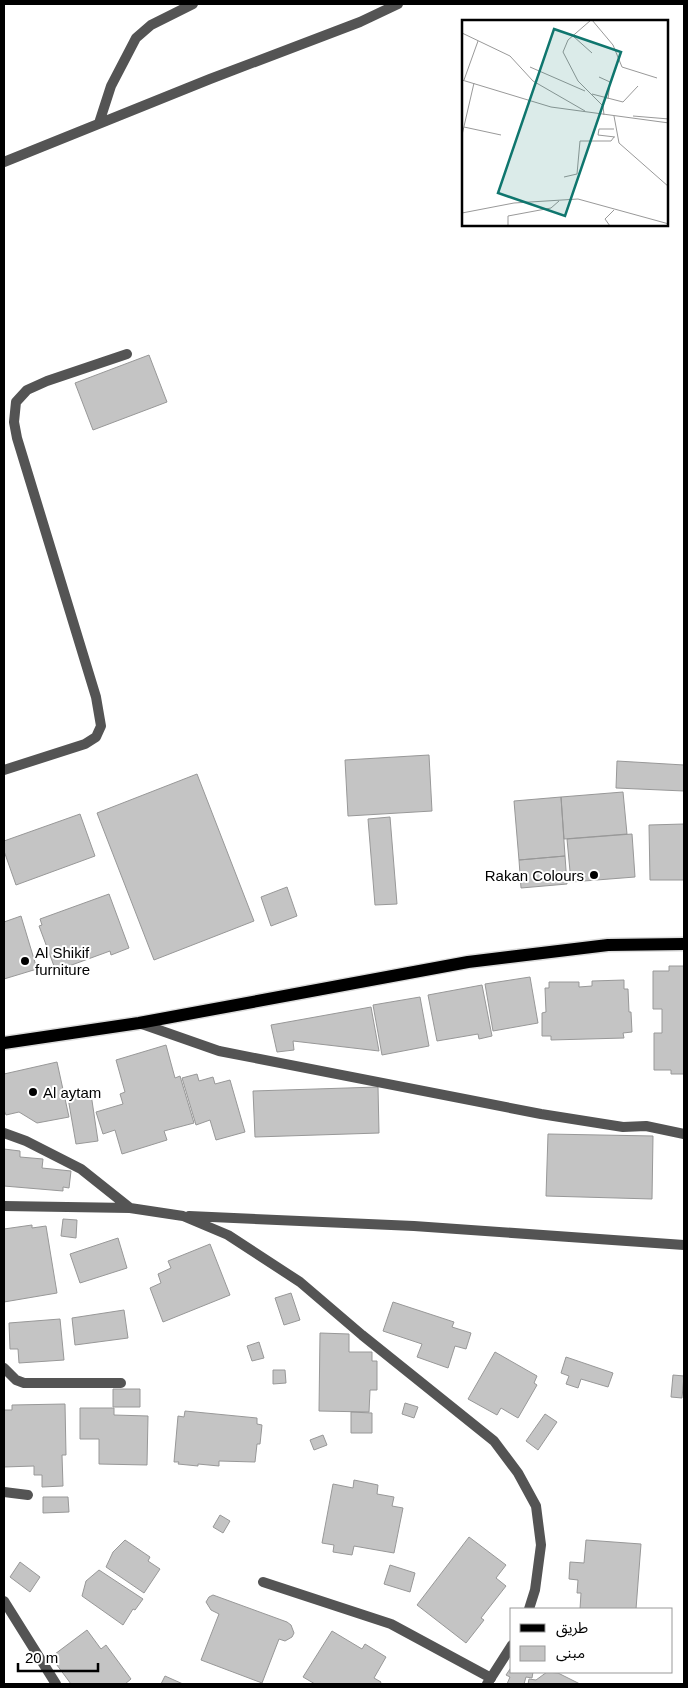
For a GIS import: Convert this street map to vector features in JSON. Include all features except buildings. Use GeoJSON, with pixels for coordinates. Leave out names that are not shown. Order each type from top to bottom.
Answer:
{"type":"FeatureCollection","features":[{"type":"Feature","properties":{"kind":"main road"},"geometry":{"type":"LineString","coordinates":[[4,1043],[139,1022],[468,962],[608,945],[684,944]]}},
{"type":"Feature","properties":{"kind":"street"},"geometry":{"type":"LineString","coordinates":[[99,123],[111,86],[136,38],[151,25],[192,4]]}},
{"type":"Feature","properties":{"kind":"street"},"geometry":{"type":"LineString","coordinates":[[4,162],[99,123],[360,22],[398,4]]}},
{"type":"Feature","properties":{"kind":"street"},"geometry":{"type":"LineString","coordinates":[[4,770],[86,744],[96,737],[101,726],[96,697],[17,438],[14,422],[16,402],[27,390],[47,381],[127,354]]}},
{"type":"Feature","properties":{"kind":"street"},"geometry":{"type":"LineString","coordinates":[[139,1022],[219,1051],[541,1114],[623,1127],[646,1126],[684,1134]]}},
{"type":"Feature","properties":{"kind":"street"},"geometry":{"type":"LineString","coordinates":[[4,1133],[26,1141],[81,1169],[130,1208]]}},
{"type":"Feature","properties":{"kind":"street"},"geometry":{"type":"LineString","coordinates":[[4,1206],[130,1208],[183,1216],[414,1226],[684,1245]]}},
{"type":"Feature","properties":{"kind":"street"},"geometry":{"type":"LineString","coordinates":[[183,1216],[228,1235],[300,1282],[362,1335],[494,1441],[518,1473],[536,1506],[541,1544],[535,1590],[529,1608]]}},
{"type":"Feature","properties":{"kind":"street"},"geometry":{"type":"LineString","coordinates":[[4,1368],[16,1380],[24,1383],[121,1383]]}},
{"type":"Feature","properties":{"kind":"street"},"geometry":{"type":"LineString","coordinates":[[4,1492],[28,1495]]}},
{"type":"Feature","properties":{"kind":"street"},"geometry":{"type":"LineString","coordinates":[[263,1582],[391,1624],[489,1681],[510,1648]]}},
{"type":"Feature","properties":{"kind":"street"},"geometry":{"type":"LineString","coordinates":[[4,1602],[56,1684]]}},
{"type":"Feature","properties":{"kind":"place","name":"Rakan Colours"},"geometry":{"type":"Point","coordinates":[594,875]}},
{"type":"Feature","properties":{"kind":"place","name":"Al Shikif furniture"},"geometry":{"type":"Point","coordinates":[25,961]}},
{"type":"Feature","properties":{"kind":"place","name":"Al aytam"},"geometry":{"type":"Point","coordinates":[33,1092]}}]}
